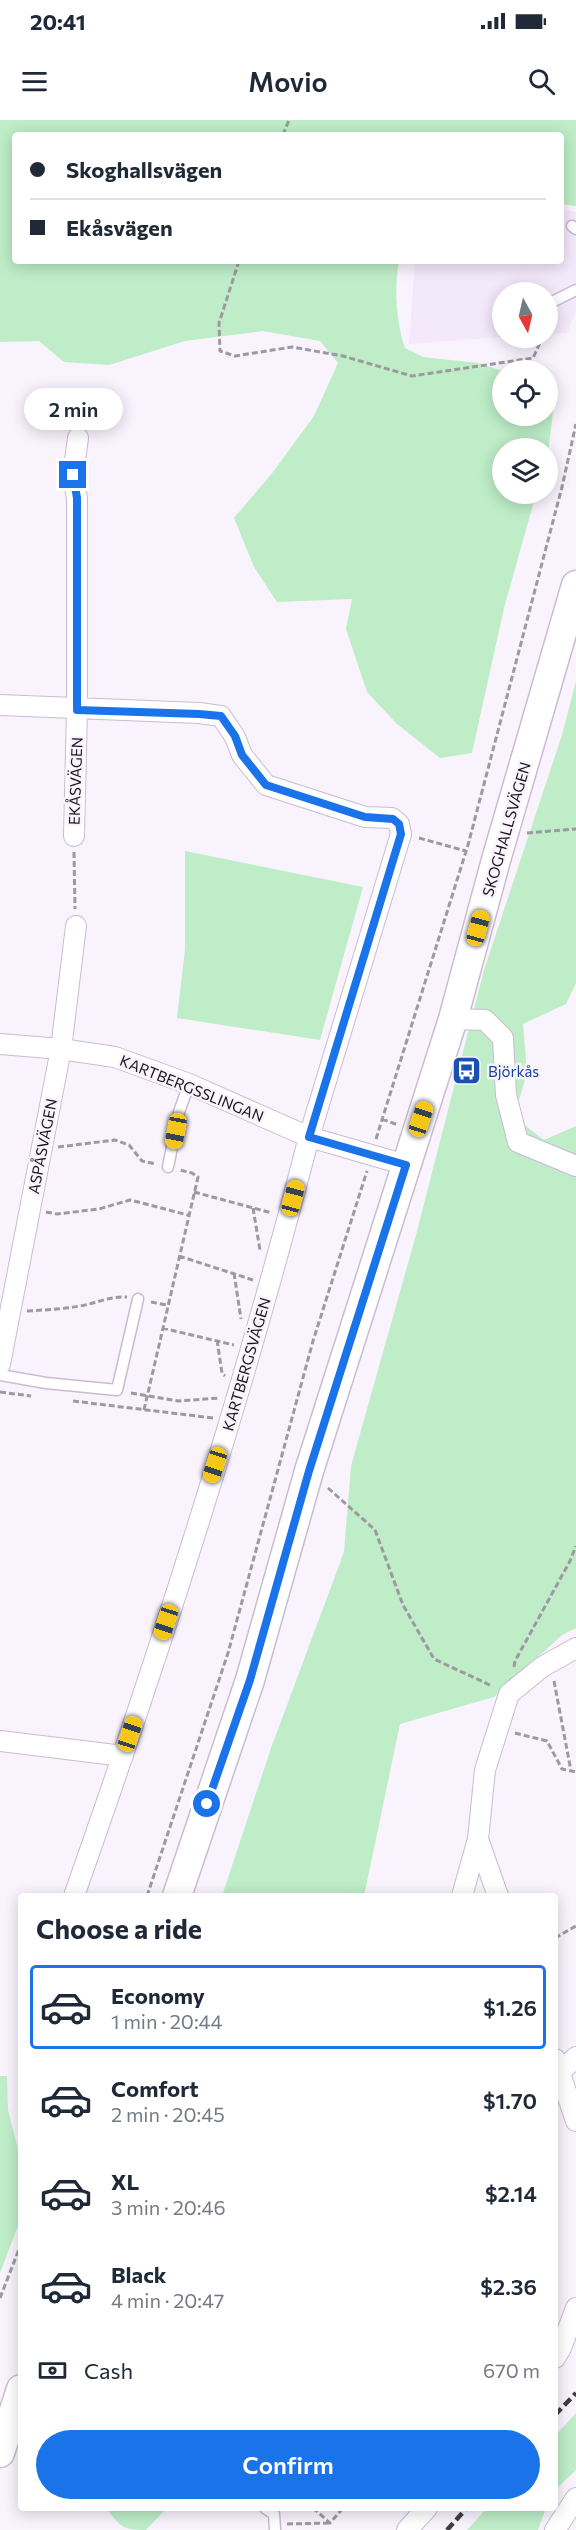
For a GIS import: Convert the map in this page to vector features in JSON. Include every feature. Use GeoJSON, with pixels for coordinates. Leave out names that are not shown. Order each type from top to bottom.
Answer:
{"type":"FeatureCollection","features":[{"type":"Feature","properties":{"kind":"main road","name":"SKOGHALLSVÄGEN"},"geometry":{"type":"LineString","coordinates":[[178,1893],[250,1680],[309,1471],[453,1019],[576,585]]}},
{"type":"Feature","properties":{"kind":"main road"},"geometry":{"type":"LineString","coordinates":[[0,2453],[18,2398]]}},
{"type":"Feature","properties":{"kind":"street","name":"EKÅSVÄGEN"},"geometry":{"type":"LineString","coordinates":[[74,836],[77,710],[77,498],[73,475],[78,438]]}},
{"type":"Feature","properties":{"kind":"street"},"geometry":{"type":"LineString","coordinates":[[0,705],[221,716],[235,736],[242,755],[266,785],[365,817],[393,819],[399,824],[401,834]]}},
{"type":"Feature","properties":{"kind":"street","name":"KARTBERGSVÄGEN"},"geometry":{"type":"LineString","coordinates":[[75,1893],[123,1756],[230,1420],[309,1137],[401,834]]}},
{"type":"Feature","properties":{"kind":"street","name":"ASPÅSVÄGEN"},"geometry":{"type":"LineString","coordinates":[[0,1364],[62,1049],[75,926]]}},
{"type":"Feature","properties":{"kind":"street"},"geometry":{"type":"LineString","coordinates":[[453,1019],[485,1020],[503,1038],[506,1095],[518,1142],[576,1166]]}},
{"type":"Feature","properties":{"kind":"street","name":"KARTBERGSSLINGAN"},"geometry":{"type":"LineString","coordinates":[[0,1044],[62,1049],[115,1057],[189,1084],[309,1137],[406,1165]]}},
{"type":"Feature","properties":{"kind":"street"},"geometry":{"type":"LineString","coordinates":[[463,1893],[478,1839],[485,1770],[509,1694],[551,1662],[576,1648]]}},
{"type":"Feature","properties":{"kind":"street"},"geometry":{"type":"LineString","coordinates":[[0,1741],[123,1756]]}},
{"type":"Feature","properties":{"kind":"street"},"geometry":{"type":"LineString","coordinates":[[478,1839],[497,1893]]}},
{"type":"Feature","properties":{"kind":"street"},"geometry":{"type":"LineString","coordinates":[[558,2065],[576,2056]]}},
{"type":"Feature","properties":{"kind":"street"},"geometry":{"type":"LineString","coordinates":[[558,2069],[576,2121]]}},
{"type":"Feature","properties":{"kind":"street"},"geometry":{"type":"LineString","coordinates":[[558,2353],[576,2308]]}},
{"type":"Feature","properties":{"kind":"street"},"geometry":{"type":"LineString","coordinates":[[555,2530],[576,2498]]}},
{"type":"Feature","properties":{"kind":"street"},"geometry":{"type":"LineString","coordinates":[[407,2530],[424,2511]]}},
{"type":"Feature","properties":{"kind":"lane"},"geometry":{"type":"LineString","coordinates":[[558,299],[576,290]]}},
{"type":"Feature","properties":{"kind":"lane"},"geometry":{"type":"LineString","coordinates":[[168,1167],[179,1112],[189,1084]]}},
{"type":"Feature","properties":{"kind":"lane"},"geometry":{"type":"LineString","coordinates":[[0,1375],[46,1383],[117,1390],[138,1299]]}},
{"type":"Feature","properties":{"kind":"lane"},"geometry":{"type":"LineString","coordinates":[[270,2511],[274,2514],[274,2527]]}},
{"type":"Feature","properties":{"kind":"path"},"geometry":{"type":"LineString","coordinates":[[238,264],[219,323],[220,351],[235,356],[292,347],[343,356],[412,376],[533,358],[538,348]]}},
{"type":"Feature","properties":{"kind":"path"},"geometry":{"type":"LineString","coordinates":[[504,834],[576,830]]}},
{"type":"Feature","properties":{"kind":"path"},"geometry":{"type":"LineString","coordinates":[[401,834],[466,851]]}},
{"type":"Feature","properties":{"kind":"path"},"geometry":{"type":"LineString","coordinates":[[74,836],[75,926]]}},
{"type":"Feature","properties":{"kind":"path"},"geometry":{"type":"LineString","coordinates":[[42,1147],[54,1148],[115,1140],[129,1145],[142,1161],[198,1177],[144,1410]]}},
{"type":"Feature","properties":{"kind":"path"},"geometry":{"type":"LineString","coordinates":[[194,1192],[288,1218]]}},
{"type":"Feature","properties":{"kind":"path"},"geometry":{"type":"LineString","coordinates":[[30,1208],[57,1214],[99,1209],[130,1200],[188,1215]]}},
{"type":"Feature","properties":{"kind":"path"},"geometry":{"type":"LineString","coordinates":[[253,1208],[258,1247],[260,1251],[276,1258]]}},
{"type":"Feature","properties":{"kind":"path"},"geometry":{"type":"LineString","coordinates":[[179,1256],[234,1273],[268,1287]]}},
{"type":"Feature","properties":{"kind":"path"},"geometry":{"type":"LineString","coordinates":[[234,1273],[240,1316],[242,1320],[256,1327]]}},
{"type":"Feature","properties":{"kind":"path"},"geometry":{"type":"LineString","coordinates":[[10,1310],[61,1309],[116,1296],[167,1305]]}},
{"type":"Feature","properties":{"kind":"path"},"geometry":{"type":"LineString","coordinates":[[162,1328],[250,1348]]}},
{"type":"Feature","properties":{"kind":"path"},"geometry":{"type":"LineString","coordinates":[[217,1340],[222,1373],[241,1380]]}},
{"type":"Feature","properties":{"kind":"path"},"geometry":{"type":"LineString","coordinates":[[117,1390],[180,1401],[218,1398],[235,1400]]}},
{"type":"Feature","properties":{"kind":"path"},"geometry":{"type":"LineString","coordinates":[[0,1392],[33,1396]]}},
{"type":"Feature","properties":{"kind":"path"},"geometry":{"type":"LineString","coordinates":[[66,1400],[230,1420]]}},
{"type":"Feature","properties":{"kind":"path"},"geometry":{"type":"LineString","coordinates":[[309,1471],[375,1530],[403,1605],[434,1659],[509,1694],[515,1661],[576,1546]]}},
{"type":"Feature","properties":{"kind":"path"},"geometry":{"type":"LineString","coordinates":[[551,1662],[571,1771]]}},
{"type":"Feature","properties":{"kind":"path"},"geometry":{"type":"LineString","coordinates":[[498,1728],[547,1741],[562,1770],[576,1772]]}},
{"type":"Feature","properties":{"kind":"path"},"geometry":{"type":"LineString","coordinates":[[558,1936],[576,1926]]}},
{"type":"Feature","properties":{"kind":"path"},"geometry":{"type":"LineString","coordinates":[[0,2298],[18,2252]]}},
{"type":"Feature","properties":{"kind":"path"},"geometry":{"type":"LineString","coordinates":[[316,2511],[330,2523]]}},
{"type":"Feature","properties":{"kind":"path"},"geometry":{"type":"LineString","coordinates":[[274,2527],[330,2523],[341,2511]]}},
{"type":"Feature","properties":{"kind":"shaded area"},"geometry":{"type":"Polygon","coordinates":[[[564,210],[576,212],[576,312],[567,333],[558,333],[558,282],[492,282],[492,338],[409,344],[415,264],[564,264],[564,210]]]}},
{"type":"Feature","properties":{"kind":"green space"},"geometry":{"type":"Polygon","coordinates":[[[0,120],[576,120],[576,206],[564,204],[564,132],[12,132],[12,264],[399,264],[397,305],[405,348],[423,357],[479,363],[492,368],[492,426],[551,426],[550,438],[492,438],[492,504],[533,504],[504,608],[472,753],[440,758],[397,724],[367,692],[346,629],[352,599],[277,602],[254,567],[234,518],[273,472],[314,416],[338,363],[320,341],[263,331],[185,341],[109,365],[64,362],[39,341],[0,342],[0,120]]]}},
{"type":"Feature","properties":{"kind":"green space"},"geometry":{"type":"Polygon","coordinates":[[[576,681],[576,983],[566,1004],[523,1024],[527,1073],[514,1117],[544,1140],[576,1126],[576,1628],[562,1635],[494,1697],[400,1724],[365,1893],[223,1893],[271,1748],[344,1552],[351,1466],[416,1235],[484,970],[562,735],[576,681]]]}},
{"type":"Feature","properties":{"kind":"green space"},"geometry":{"type":"Polygon","coordinates":[[[185,851],[363,887],[320,1040],[177,1018],[185,949],[185,851]]]}},
{"type":"Feature","properties":{"kind":"green space"},"geometry":{"type":"Polygon","coordinates":[[[0,2076],[7,2076],[8,2110],[18,2149],[18,2226],[0,2273],[0,2076]]]}},
{"type":"Feature","properties":{"kind":"green space"},"geometry":{"type":"Polygon","coordinates":[[[576,2413],[576,2470],[558,2487],[558,2433],[576,2413]]]}},
{"type":"Feature","properties":{"kind":"green space"},"geometry":{"type":"Polygon","coordinates":[[[108,2511],[164,2511],[146,2530],[127,2528],[108,2511]]]}},
{"type":"Feature","properties":{"kind":"green space"},"geometry":{"type":"Polygon","coordinates":[[[484,2511],[545,2511],[538,2530],[467,2530],[484,2511]]]}},
{"type":"Feature","properties":{"kind":"railway"},"geometry":{"type":"LineString","coordinates":[[558,2412],[576,2393]]}},
{"type":"Feature","properties":{"kind":"railway"},"geometry":{"type":"LineString","coordinates":[[447,2530],[464,2511]]}},
{"type":"Feature","properties":{"kind":"place","name":"Björkås"},"geometry":{"type":"Point","coordinates":[467,1071]}},
{"type":"Feature","properties":{"kind":"route"},"geometry":{"type":"LineString","coordinates":[[73,475],[77,498],[77,710],[221,716],[235,736],[242,755],[266,785],[365,817],[393,819],[399,824],[401,834],[309,1137],[406,1165],[309,1471],[250,1680],[207,1804]]}}]}
